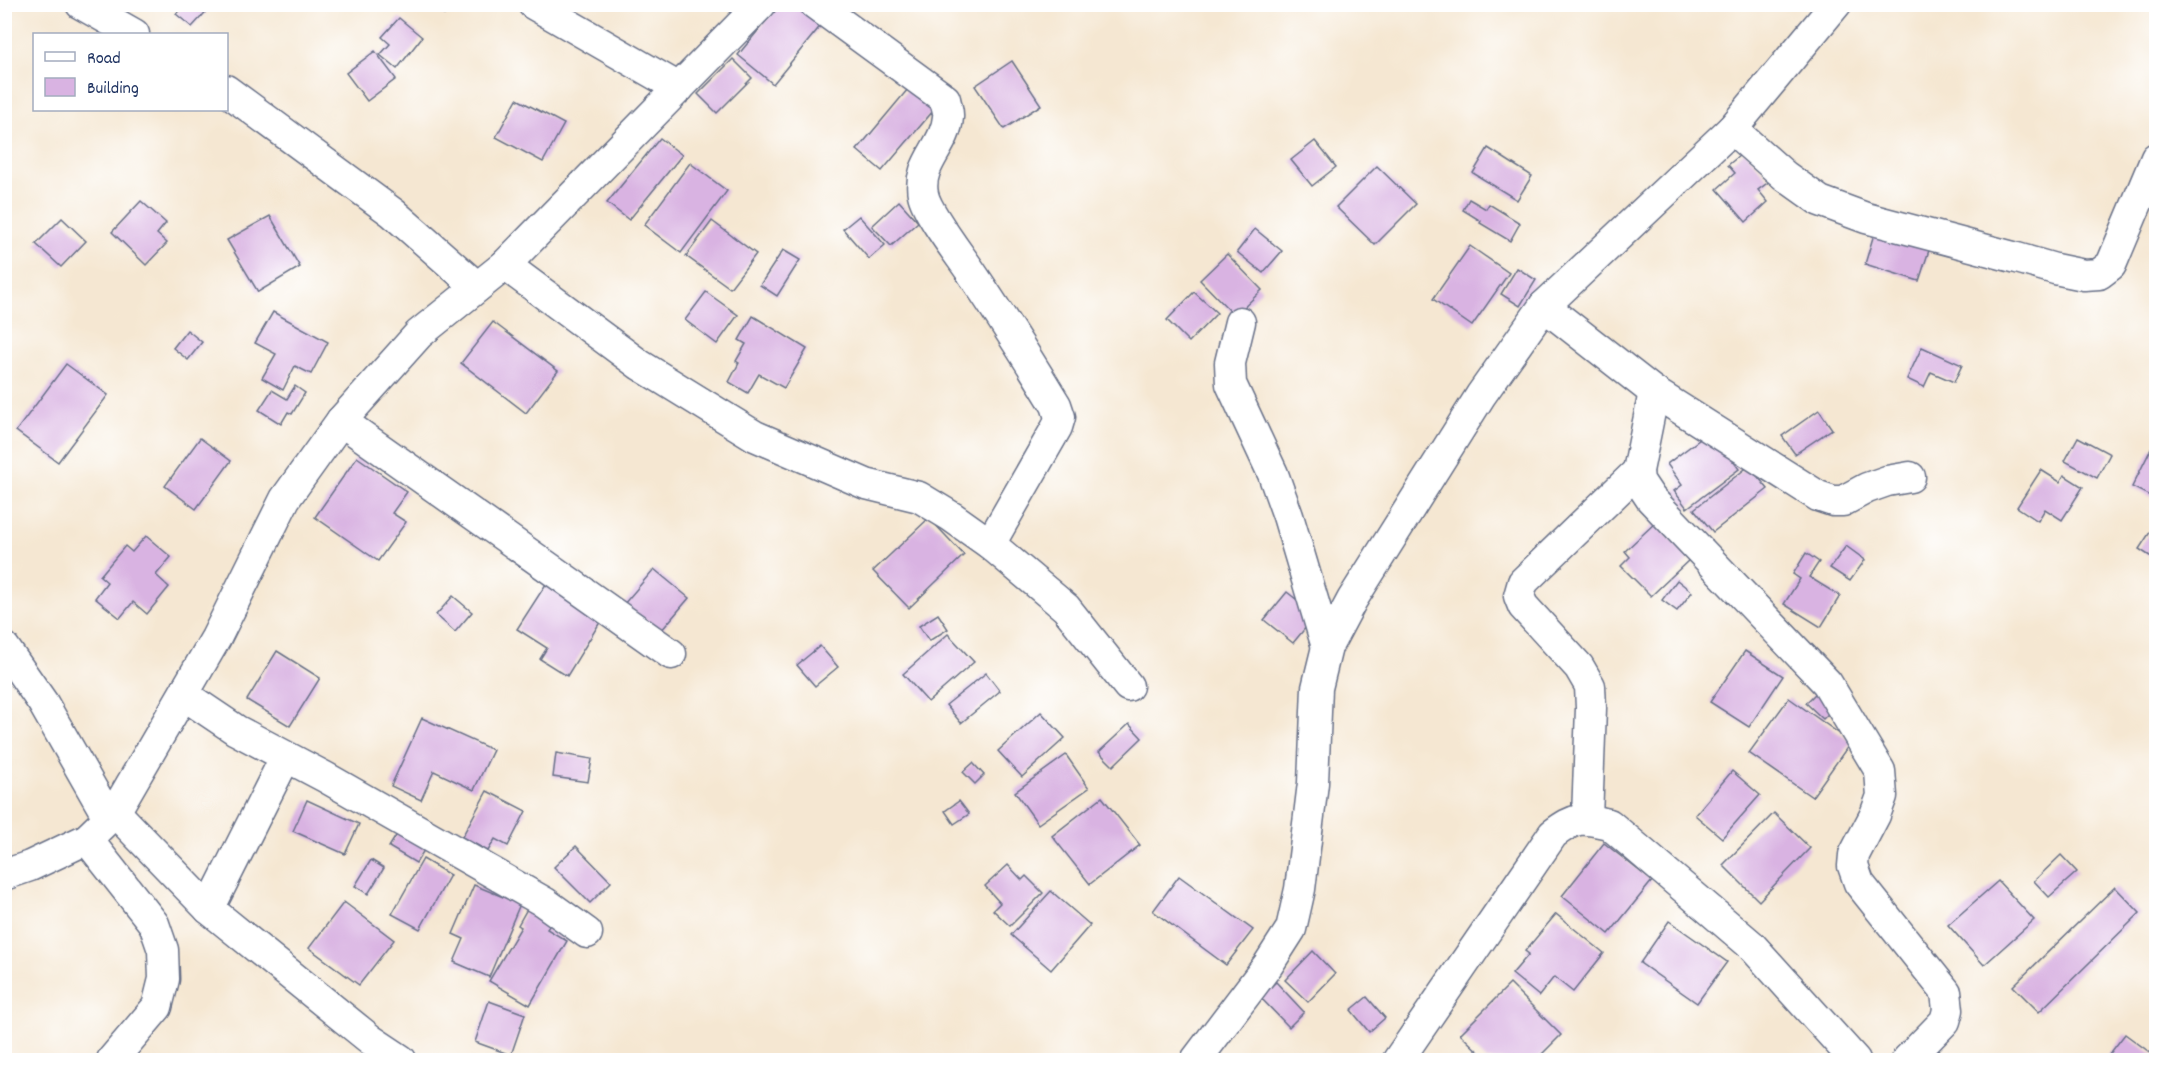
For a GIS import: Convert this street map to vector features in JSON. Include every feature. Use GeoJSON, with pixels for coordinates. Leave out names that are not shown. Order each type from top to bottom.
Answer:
{"type":"FeatureCollection","features":[{"type":"Feature","properties":{"kind":"street"},"geometry":{"type":"LineString","coordinates":[[81,4],[132,33]]}},
{"type":"Feature","properties":{"kind":"street"},"geometry":{"type":"LineString","coordinates":[[533,4],[679,88]]}},
{"type":"Feature","properties":{"kind":"street"},"geometry":{"type":"LineString","coordinates":[[4,875],[30,866],[87,839],[112,815],[225,621],[285,499],[341,421],[419,334],[505,265],[761,4]]}},
{"type":"Feature","properties":{"kind":"street"},"geometry":{"type":"LineString","coordinates":[[815,4],[945,99],[949,116],[945,131],[922,178],[923,196],[939,225],[1033,367],[1060,417],[1058,427],[990,544]]}},
{"type":"Feature","properties":{"kind":"street"},"geometry":{"type":"LineString","coordinates":[[1196,1060],[1268,965],[1291,929],[1300,889],[1314,783],[1317,688],[1327,647],[1352,600],[1481,395],[1545,306],[1732,129],[1836,4]]}},
{"type":"Feature","properties":{"kind":"street"},"geometry":{"type":"LineString","coordinates":[[228,91],[393,213],[477,287]]}},
{"type":"Feature","properties":{"kind":"street"},"geometry":{"type":"LineString","coordinates":[[1732,129],[1785,176],[1820,201],[1876,221],[2084,275],[2099,274],[2111,265],[2157,158]]}},
{"type":"Feature","properties":{"kind":"street"},"geometry":{"type":"LineString","coordinates":[[505,265],[640,365],[756,436],[866,484],[919,497],[952,517],[990,544],[1066,608],[1128,686]]}},
{"type":"Feature","properties":{"kind":"street"},"geometry":{"type":"LineString","coordinates":[[1545,306],[1654,392],[1818,496],[1833,501],[1844,501],[1887,481],[1910,477]]}},
{"type":"Feature","properties":{"kind":"street"},"geometry":{"type":"LineString","coordinates":[[1240,322],[1230,363],[1231,384],[1273,474],[1288,516],[1327,647]]}},
{"type":"Feature","properties":{"kind":"street"},"geometry":{"type":"LineString","coordinates":[[1654,392],[1638,471],[1639,482],[1651,498],[1827,683],[1880,771],[1882,796],[1875,815],[1854,855],[1853,866],[1859,883],[1946,992],[1948,1010],[1945,1021],[1907,1060]]}},
{"type":"Feature","properties":{"kind":"street"},"geometry":{"type":"LineString","coordinates":[[341,421],[670,654]]}},
{"type":"Feature","properties":{"kind":"street"},"geometry":{"type":"LineString","coordinates":[[1587,818],[1590,686],[1579,667],[1522,606],[1519,596],[1523,582],[1638,471]]}},
{"type":"Feature","properties":{"kind":"street"},"geometry":{"type":"LineString","coordinates":[[4,646],[43,703],[112,815],[209,909],[371,1040],[401,1060]]}},
{"type":"Feature","properties":{"kind":"street"},"geometry":{"type":"LineString","coordinates":[[184,694],[236,730],[285,758],[325,777],[544,902],[587,933]]}},
{"type":"Feature","properties":{"kind":"street"},"geometry":{"type":"LineString","coordinates":[[209,909],[285,758]]}},
{"type":"Feature","properties":{"kind":"street"},"geometry":{"type":"LineString","coordinates":[[1398,1060],[1553,834],[1570,822],[1587,818],[1609,824],[1751,945],[1855,1060]]}},
{"type":"Feature","properties":{"kind":"street"},"geometry":{"type":"LineString","coordinates":[[87,839],[154,924],[163,950],[164,979],[158,1007],[112,1060]]}},
{"type":"Feature","properties":{"kind":"building"},"geometry":{"type":"Polygon","coordinates":[[[185,4],[213,4],[192,27],[176,14],[185,4]]]}},
{"type":"Feature","properties":{"kind":"building"},"geometry":{"type":"Polygon","coordinates":[[[428,4],[451,4],[444,15],[428,4]]]}},
{"type":"Feature","properties":{"kind":"building"},"geometry":{"type":"Polygon","coordinates":[[[780,4],[797,4],[822,24],[773,84],[738,55],[780,4]]]}},
{"type":"Feature","properties":{"kind":"building"},"geometry":{"type":"Polygon","coordinates":[[[399,18],[422,37],[397,69],[380,55],[390,44],[382,37],[399,18]]]}},
{"type":"Feature","properties":{"kind":"building"},"geometry":{"type":"Polygon","coordinates":[[[375,51],[396,79],[367,101],[346,73],[375,51]]]}},
{"type":"Feature","properties":{"kind":"building"},"geometry":{"type":"Polygon","coordinates":[[[733,59],[752,78],[717,113],[698,94],[733,59]]]}},
{"type":"Feature","properties":{"kind":"building"},"geometry":{"type":"Polygon","coordinates":[[[1012,61],[1041,105],[1004,129],[975,86],[1012,61]]]}},
{"type":"Feature","properties":{"kind":"building"},"geometry":{"type":"Polygon","coordinates":[[[913,83],[939,104],[882,171],[857,150],[913,83]]]}},
{"type":"Feature","properties":{"kind":"building"},"geometry":{"type":"Polygon","coordinates":[[[517,99],[564,124],[543,162],[496,137],[517,99]]]}},
{"type":"Feature","properties":{"kind":"building"},"geometry":{"type":"Polygon","coordinates":[[[660,138],[682,155],[629,220],[607,203],[660,138]]]}},
{"type":"Feature","properties":{"kind":"building"},"geometry":{"type":"Polygon","coordinates":[[[1315,141],[1336,167],[1312,186],[1291,160],[1315,141]]]}},
{"type":"Feature","properties":{"kind":"building"},"geometry":{"type":"Polygon","coordinates":[[[1488,148],[1532,176],[1517,200],[1473,173],[1488,148]]]}},
{"type":"Feature","properties":{"kind":"building"},"geometry":{"type":"Polygon","coordinates":[[[1745,151],[1770,181],[1758,190],[1768,202],[1746,222],[1717,189],[1735,173],[1728,165],[1745,151]]]}},
{"type":"Feature","properties":{"kind":"building"},"geometry":{"type":"Polygon","coordinates":[[[690,163],[727,191],[681,253],[644,225],[690,163]]]}},
{"type":"Feature","properties":{"kind":"building"},"geometry":{"type":"Polygon","coordinates":[[[1377,166],[1416,204],[1375,245],[1336,207],[1377,166]]]}},
{"type":"Feature","properties":{"kind":"building"},"geometry":{"type":"Polygon","coordinates":[[[1469,199],[1486,209],[1489,204],[1520,223],[1510,241],[1463,210],[1469,199]]]}},
{"type":"Feature","properties":{"kind":"building"},"geometry":{"type":"Polygon","coordinates":[[[141,201],[166,223],[157,234],[167,243],[146,265],[112,232],[141,201]]]}},
{"type":"Feature","properties":{"kind":"building"},"geometry":{"type":"Polygon","coordinates":[[[899,201],[918,222],[891,246],[872,226],[899,201]]]}},
{"type":"Feature","properties":{"kind":"building"},"geometry":{"type":"Polygon","coordinates":[[[270,216],[300,267],[258,292],[227,240],[270,216]]]}},
{"type":"Feature","properties":{"kind":"building"},"geometry":{"type":"Polygon","coordinates":[[[859,216],[885,245],[869,259],[843,229],[859,216]]]}},
{"type":"Feature","properties":{"kind":"building"},"geometry":{"type":"Polygon","coordinates":[[[62,218],[86,241],[61,267],[36,244],[62,218]]]}},
{"type":"Feature","properties":{"kind":"building"},"geometry":{"type":"Polygon","coordinates":[[[712,221],[756,254],[730,288],[686,256],[712,221]]]}},
{"type":"Feature","properties":{"kind":"building"},"geometry":{"type":"Polygon","coordinates":[[[1877,224],[1932,241],[1919,281],[1865,264],[1877,224]]]}},
{"type":"Feature","properties":{"kind":"building"},"geometry":{"type":"Polygon","coordinates":[[[1255,229],[1282,251],[1263,273],[1237,252],[1255,229]]]}},
{"type":"Feature","properties":{"kind":"building"},"geometry":{"type":"Polygon","coordinates":[[[1470,246],[1509,273],[1472,326],[1433,299],[1470,246]]]}},
{"type":"Feature","properties":{"kind":"building"},"geometry":{"type":"Polygon","coordinates":[[[783,250],[800,260],[777,296],[760,285],[783,250]]]}},
{"type":"Feature","properties":{"kind":"building"},"geometry":{"type":"Polygon","coordinates":[[[1227,254],[1262,290],[1235,316],[1200,280],[1227,254]]]}},
{"type":"Feature","properties":{"kind":"building"},"geometry":{"type":"Polygon","coordinates":[[[1517,268],[1536,280],[1520,306],[1501,294],[1517,268]]]}},
{"type":"Feature","properties":{"kind":"building"},"geometry":{"type":"Polygon","coordinates":[[[706,292],[738,315],[717,344],[685,320],[706,292]]]}},
{"type":"Feature","properties":{"kind":"building"},"geometry":{"type":"Polygon","coordinates":[[[1194,292],[1217,313],[1189,342],[1167,320],[1194,292]]]}},
{"type":"Feature","properties":{"kind":"building"},"geometry":{"type":"Polygon","coordinates":[[[273,312],[328,342],[311,374],[295,366],[283,390],[262,378],[276,354],[255,343],[273,312]]]}},
{"type":"Feature","properties":{"kind":"building"},"geometry":{"type":"Polygon","coordinates":[[[753,316],[807,349],[784,388],[759,374],[748,393],[729,382],[739,363],[736,361],[746,344],[739,340],[753,316]]]}},
{"type":"Feature","properties":{"kind":"building"},"geometry":{"type":"Polygon","coordinates":[[[493,322],[558,371],[526,413],[461,363],[493,322]]]}},
{"type":"Feature","properties":{"kind":"building"},"geometry":{"type":"Polygon","coordinates":[[[187,330],[202,342],[188,360],[173,348],[187,330]]]}},
{"type":"Feature","properties":{"kind":"building"},"geometry":{"type":"Polygon","coordinates":[[[1922,347],[1962,365],[1954,382],[1931,372],[1924,387],[1907,379],[1922,347]]]}},
{"type":"Feature","properties":{"kind":"building"},"geometry":{"type":"Polygon","coordinates":[[[66,364],[108,395],[58,462],[16,431],[66,364]]]}},
{"type":"Feature","properties":{"kind":"building"},"geometry":{"type":"Polygon","coordinates":[[[295,386],[305,393],[292,414],[288,412],[281,424],[259,410],[272,390],[287,399],[295,386]]]}},
{"type":"Feature","properties":{"kind":"building"},"geometry":{"type":"Polygon","coordinates":[[[1819,410],[1832,429],[1795,454],[1782,436],[1819,410]]]}},
{"type":"Feature","properties":{"kind":"building"},"geometry":{"type":"Polygon","coordinates":[[[1711,431],[1739,469],[1687,508],[1674,491],[1682,485],[1667,464],[1711,431]]]}},
{"type":"Feature","properties":{"kind":"building"},"geometry":{"type":"Polygon","coordinates":[[[2078,437],[2110,454],[2097,478],[2065,461],[2078,437]]]}},
{"type":"Feature","properties":{"kind":"building"},"geometry":{"type":"Polygon","coordinates":[[[200,438],[231,461],[196,509],[165,486],[200,438]]]}},
{"type":"Feature","properties":{"kind":"building"},"geometry":{"type":"Polygon","coordinates":[[[2151,449],[2156,451],[2154,498],[2132,487],[2151,449]]]}},
{"type":"Feature","properties":{"kind":"building"},"geometry":{"type":"Polygon","coordinates":[[[357,457],[407,492],[392,513],[406,522],[378,561],[315,517],[357,457]]]}},
{"type":"Feature","properties":{"kind":"building"},"geometry":{"type":"Polygon","coordinates":[[[1749,466],[1768,489],[1713,532],[1694,509],[1749,466]]]}},
{"type":"Feature","properties":{"kind":"building"},"geometry":{"type":"Polygon","coordinates":[[[2041,470],[2060,482],[2064,475],[2083,487],[2062,520],[2045,509],[2038,521],[2017,507],[2041,470]]]}},
{"type":"Feature","properties":{"kind":"building"},"geometry":{"type":"Polygon","coordinates":[[[929,518],[964,555],[909,608],[873,571],[929,518]]]}},
{"type":"Feature","properties":{"kind":"building"},"geometry":{"type":"Polygon","coordinates":[[[1655,523],[1690,559],[1651,596],[1621,566],[1630,557],[1625,551],[1655,523]]]}},
{"type":"Feature","properties":{"kind":"building"},"geometry":{"type":"Polygon","coordinates":[[[2156,523],[2156,560],[2139,549],[2156,523]]]}},
{"type":"Feature","properties":{"kind":"building"},"geometry":{"type":"Polygon","coordinates":[[[146,536],[171,557],[156,575],[169,587],[147,614],[133,602],[120,618],[95,598],[107,582],[100,576],[125,546],[132,552],[146,536]]]}},
{"type":"Feature","properties":{"kind":"building"},"geometry":{"type":"Polygon","coordinates":[[[1846,546],[1865,560],[1850,581],[1830,568],[1846,546]]]}},
{"type":"Feature","properties":{"kind":"building"},"geometry":{"type":"Polygon","coordinates":[[[1806,553],[1819,562],[1809,577],[1840,596],[1821,627],[1784,604],[1800,579],[1793,574],[1806,553]]]}},
{"type":"Feature","properties":{"kind":"building"},"geometry":{"type":"Polygon","coordinates":[[[654,569],[689,598],[661,631],[623,605],[654,569]]]}},
{"type":"Feature","properties":{"kind":"building"},"geometry":{"type":"Polygon","coordinates":[[[1677,580],[1692,592],[1677,611],[1662,600],[1677,580]]]}},
{"type":"Feature","properties":{"kind":"building"},"geometry":{"type":"Polygon","coordinates":[[[546,584],[602,619],[567,676],[540,659],[547,648],[517,629],[546,584]]]}},
{"type":"Feature","properties":{"kind":"building"},"geometry":{"type":"Polygon","coordinates":[[[1287,592],[1316,615],[1293,643],[1264,620],[1287,592]]]}},
{"type":"Feature","properties":{"kind":"building"},"geometry":{"type":"Polygon","coordinates":[[[453,596],[472,612],[455,632],[436,615],[453,596]]]}},
{"type":"Feature","properties":{"kind":"building"},"geometry":{"type":"Polygon","coordinates":[[[938,614],[948,629],[929,641],[919,626],[938,614]]]}},
{"type":"Feature","properties":{"kind":"building"},"geometry":{"type":"Polygon","coordinates":[[[948,634],[974,662],[928,702],[903,674],[948,634]]]}},
{"type":"Feature","properties":{"kind":"building"},"geometry":{"type":"Polygon","coordinates":[[[820,646],[838,667],[815,686],[797,665],[820,646]]]}},
{"type":"Feature","properties":{"kind":"building"},"geometry":{"type":"Polygon","coordinates":[[[277,651],[320,678],[290,726],[247,700],[277,651]]]}},
{"type":"Feature","properties":{"kind":"building"},"geometry":{"type":"Polygon","coordinates":[[[1745,651],[1783,676],[1749,727],[1710,702],[1745,651]]]}},
{"type":"Feature","properties":{"kind":"building"},"geometry":{"type":"Polygon","coordinates":[[[986,673],[1000,691],[961,723],[946,705],[986,673]]]}},
{"type":"Feature","properties":{"kind":"building"},"geometry":{"type":"Polygon","coordinates":[[[1821,688],[1838,704],[1823,719],[1806,703],[1821,688]]]}},
{"type":"Feature","properties":{"kind":"building"},"geometry":{"type":"Polygon","coordinates":[[[1789,698],[1851,742],[1812,797],[1749,753],[1789,698]]]}},
{"type":"Feature","properties":{"kind":"building"},"geometry":{"type":"Polygon","coordinates":[[[1041,712],[1065,738],[1022,777],[998,751],[1041,712]]]}},
{"type":"Feature","properties":{"kind":"building"},"geometry":{"type":"Polygon","coordinates":[[[422,718],[493,750],[474,790],[434,771],[421,800],[391,786],[422,718]]]}},
{"type":"Feature","properties":{"kind":"building"},"geometry":{"type":"Polygon","coordinates":[[[1129,724],[1142,738],[1113,766],[1099,752],[1129,724]]]}},
{"type":"Feature","properties":{"kind":"building"},"geometry":{"type":"Polygon","coordinates":[[[556,753],[592,759],[588,782],[553,777],[556,753]]]}},
{"type":"Feature","properties":{"kind":"building"},"geometry":{"type":"Polygon","coordinates":[[[1066,755],[1089,788],[1038,824],[1015,792],[1066,755]]]}},
{"type":"Feature","properties":{"kind":"building"},"geometry":{"type":"Polygon","coordinates":[[[973,763],[984,775],[975,784],[963,772],[973,763]]]}},
{"type":"Feature","properties":{"kind":"building"},"geometry":{"type":"Polygon","coordinates":[[[1732,771],[1760,795],[1722,838],[1695,815],[1732,771]]]}},
{"type":"Feature","properties":{"kind":"building"},"geometry":{"type":"Polygon","coordinates":[[[487,791],[526,811],[508,846],[495,839],[488,851],[462,837],[487,791]]]}},
{"type":"Feature","properties":{"kind":"building"},"geometry":{"type":"Polygon","coordinates":[[[1102,797],[1140,845],[1090,884],[1052,836],[1102,797]]]}},
{"type":"Feature","properties":{"kind":"building"},"geometry":{"type":"Polygon","coordinates":[[[307,800],[359,824],[345,854],[293,831],[307,800]]]}},
{"type":"Feature","properties":{"kind":"building"},"geometry":{"type":"Polygon","coordinates":[[[959,801],[969,814],[954,824],[945,811],[959,801]]]}},
{"type":"Feature","properties":{"kind":"building"},"geometry":{"type":"Polygon","coordinates":[[[1774,813],[1810,848],[1759,901],[1723,865],[1774,813]]]}},
{"type":"Feature","properties":{"kind":"building"},"geometry":{"type":"Polygon","coordinates":[[[399,831],[426,847],[416,863],[389,847],[399,831]]]}},
{"type":"Feature","properties":{"kind":"building"},"geometry":{"type":"Polygon","coordinates":[[[1604,843],[1652,881],[1609,934],[1562,896],[1604,843]]]}},
{"type":"Feature","properties":{"kind":"building"},"geometry":{"type":"Polygon","coordinates":[[[576,846],[611,882],[590,903],[554,867],[576,846]]]}},
{"type":"Feature","properties":{"kind":"building"},"geometry":{"type":"Polygon","coordinates":[[[2061,855],[2077,872],[2049,897],[2034,881],[2061,855]]]}},
{"type":"Feature","properties":{"kind":"building"},"geometry":{"type":"Polygon","coordinates":[[[423,859],[450,875],[420,929],[392,914],[423,859]]]}},
{"type":"Feature","properties":{"kind":"building"},"geometry":{"type":"Polygon","coordinates":[[[371,860],[384,868],[368,894],[355,886],[371,860]]]}},
{"type":"Feature","properties":{"kind":"building"},"geometry":{"type":"Polygon","coordinates":[[[1008,865],[1022,880],[1026,876],[1043,893],[1010,926],[993,910],[1000,903],[985,886],[1008,865]]]}},
{"type":"Feature","properties":{"kind":"building"},"geometry":{"type":"Polygon","coordinates":[[[1179,876],[1253,930],[1226,965],[1153,911],[1179,876]]]}},
{"type":"Feature","properties":{"kind":"building"},"geometry":{"type":"Polygon","coordinates":[[[1998,881],[2034,920],[1984,965],[1948,925],[1998,881]]]}},
{"type":"Feature","properties":{"kind":"building"},"geometry":{"type":"Polygon","coordinates":[[[474,885],[520,904],[489,977],[454,962],[464,939],[453,934],[474,885]]]}},
{"type":"Feature","properties":{"kind":"building"},"geometry":{"type":"Polygon","coordinates":[[[2115,887],[2140,913],[2039,1012],[2013,986],[2115,887]]]}},
{"type":"Feature","properties":{"kind":"building"},"geometry":{"type":"Polygon","coordinates":[[[1051,891],[1090,925],[1051,970],[1011,935],[1051,891]]]}},
{"type":"Feature","properties":{"kind":"building"},"geometry":{"type":"Polygon","coordinates":[[[344,902],[394,940],[359,985],[309,948],[344,902]]]}},
{"type":"Feature","properties":{"kind":"building"},"geometry":{"type":"Polygon","coordinates":[[[527,909],[551,923],[547,929],[567,941],[530,1005],[489,981],[521,927],[518,925],[527,909]]]}},
{"type":"Feature","properties":{"kind":"building"},"geometry":{"type":"Polygon","coordinates":[[[1556,914],[1604,953],[1573,992],[1554,977],[1539,996],[1512,974],[1529,954],[1525,951],[1556,914]]]}},
{"type":"Feature","properties":{"kind":"building"},"geometry":{"type":"Polygon","coordinates":[[[1669,921],[1727,962],[1697,1003],[1640,963],[1669,921]]]}},
{"type":"Feature","properties":{"kind":"building"},"geometry":{"type":"Polygon","coordinates":[[[1313,951],[1335,974],[1308,1002],[1285,980],[1313,951]]]}},
{"type":"Feature","properties":{"kind":"building"},"geometry":{"type":"Polygon","coordinates":[[[1276,982],[1304,1012],[1289,1027],[1260,997],[1276,982]]]}},
{"type":"Feature","properties":{"kind":"building"},"geometry":{"type":"Polygon","coordinates":[[[1510,984],[1561,1035],[1536,1060],[1487,1060],[1460,1034],[1510,984]]]}},
{"type":"Feature","properties":{"kind":"building"},"geometry":{"type":"Polygon","coordinates":[[[1367,997],[1385,1018],[1369,1032],[1351,1010],[1367,997]]]}},
{"type":"Feature","properties":{"kind":"building"},"geometry":{"type":"Polygon","coordinates":[[[489,1001],[525,1014],[511,1055],[475,1042],[489,1001]]]}},
{"type":"Feature","properties":{"kind":"building"},"geometry":{"type":"Polygon","coordinates":[[[2125,1034],[2156,1057],[2156,1060],[2105,1060],[2125,1034]]]}}]}
